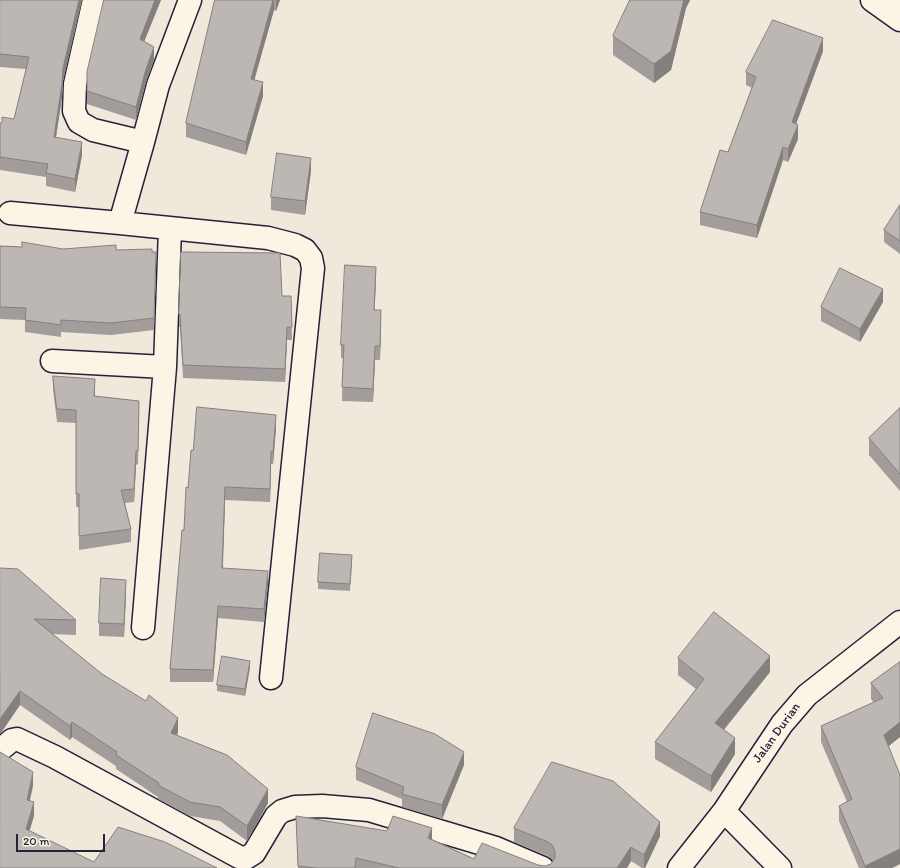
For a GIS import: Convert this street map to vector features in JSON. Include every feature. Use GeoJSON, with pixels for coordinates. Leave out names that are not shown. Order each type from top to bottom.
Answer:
{"type":"FeatureCollection","features":[{"type":"Feature","properties":{"kind":"street"},"geometry":{"type":"LineString","coordinates":[[94,0],[75,84],[74,111],[79,122],[93,130],[143,142]]}},
{"type":"Feature","properties":{"kind":"street"},"geometry":{"type":"LineString","coordinates":[[120,224],[158,85],[190,0]]}},
{"type":"Feature","properties":{"kind":"street"},"geometry":{"type":"LineString","coordinates":[[872,0],[900,20]]}},
{"type":"Feature","properties":{"kind":"street"},"geometry":{"type":"LineString","coordinates":[[10,213],[170,230],[268,238],[295,245],[305,250],[311,258],[313,268],[271,678]]}},
{"type":"Feature","properties":{"kind":"street"},"geometry":{"type":"LineString","coordinates":[[143,628],[165,367],[170,230]]}},
{"type":"Feature","properties":{"kind":"street"},"geometry":{"type":"LineString","coordinates":[[52,361],[165,367]]}},
{"type":"Feature","properties":{"kind":"street","name":"Jalan Durian"},"geometry":{"type":"LineString","coordinates":[[679,868],[724,811],[782,724],[807,695],[900,622]]}},
{"type":"Feature","properties":{"kind":"street"},"geometry":{"type":"LineString","coordinates":[[0,750],[12,740],[17,739],[55,757],[239,857],[246,858],[254,853],[276,816],[282,811],[295,807],[322,806],[369,810],[496,848],[543,868]]}},
{"type":"Feature","properties":{"kind":"street"},"geometry":{"type":"LineString","coordinates":[[724,811],[780,868]]}},
{"type":"Feature","properties":{"kind":"building"},"geometry":{"type":"Polygon","coordinates":[[[0,0],[79,0],[63,68],[54,137],[82,142],[75,179],[46,173],[48,164],[0,157],[0,123],[2,123],[2,117],[14,119],[29,57],[0,54],[0,0]]]}},
{"type":"Feature","properties":{"kind":"building"},"geometry":{"type":"Polygon","coordinates":[[[104,0],[155,0],[140,39],[154,47],[146,69],[136,107],[87,91],[87,72],[104,0]]]}},
{"type":"Feature","properties":{"kind":"building"},"geometry":{"type":"Polygon","coordinates":[[[215,0],[273,0],[251,79],[263,82],[246,142],[186,123],[215,0]]]}},
{"type":"Feature","properties":{"kind":"building"},"geometry":{"type":"Polygon","coordinates":[[[630,0],[684,0],[671,51],[654,64],[613,36],[630,0]]]}},
{"type":"Feature","properties":{"kind":"building"},"geometry":{"type":"Polygon","coordinates":[[[773,20],[823,38],[792,122],[798,125],[788,149],[783,147],[757,225],[700,212],[720,150],[728,152],[756,77],[746,72],[773,20]]]}},
{"type":"Feature","properties":{"kind":"building"},"geometry":{"type":"Polygon","coordinates":[[[277,153],[311,158],[305,201],[271,197],[277,153]]]}},
{"type":"Feature","properties":{"kind":"building"},"geometry":{"type":"Polygon","coordinates":[[[900,205],[900,241],[884,230],[900,205]]]}},
{"type":"Feature","properties":{"kind":"building"},"geometry":{"type":"Polygon","coordinates":[[[22,242],[63,249],[116,245],[116,250],[152,249],[152,252],[156,252],[154,318],[111,323],[61,320],[61,325],[25,320],[26,308],[0,307],[0,246],[22,247],[22,242]]]}},
{"type":"Feature","properties":{"kind":"building"},"geometry":{"type":"Polygon","coordinates":[[[181,252],[280,253],[282,296],[291,296],[292,327],[287,327],[285,369],[183,365],[179,314],[181,252]]]}},
{"type":"Feature","properties":{"kind":"building"},"geometry":{"type":"Polygon","coordinates":[[[345,265],[376,267],[374,310],[381,310],[380,346],[375,346],[373,389],[342,387],[344,345],[341,345],[345,265]]]}},
{"type":"Feature","properties":{"kind":"building"},"geometry":{"type":"Polygon","coordinates":[[[840,268],[883,289],[860,329],[821,307],[840,268]]]}},
{"type":"Feature","properties":{"kind":"building"},"geometry":{"type":"Polygon","coordinates":[[[53,376],[95,379],[94,396],[139,401],[138,451],[136,451],[134,489],[121,490],[131,529],[79,536],[79,494],[76,494],[76,410],[57,409],[53,376]]]}},
{"type":"Feature","properties":{"kind":"building"},"geometry":{"type":"Polygon","coordinates":[[[197,407],[276,415],[273,452],[271,451],[270,489],[225,487],[222,568],[268,571],[264,609],[218,606],[213,670],[170,669],[182,530],[184,530],[186,487],[188,488],[191,450],[193,450],[197,407]]]}},
{"type":"Feature","properties":{"kind":"building"},"geometry":{"type":"Polygon","coordinates":[[[900,408],[900,474],[869,438],[900,408]]]}},
{"type":"Feature","properties":{"kind":"building"},"geometry":{"type":"Polygon","coordinates":[[[320,553],[352,555],[350,584],[318,582],[320,553]]]}},
{"type":"Feature","properties":{"kind":"building"},"geometry":{"type":"Polygon","coordinates":[[[0,568],[18,569],[76,620],[34,619],[102,674],[146,701],[149,695],[178,718],[171,733],[227,755],[268,789],[247,826],[220,807],[190,802],[158,785],[159,783],[116,755],[117,752],[72,722],[70,726],[20,691],[0,719],[0,568]]]}},
{"type":"Feature","properties":{"kind":"building"},"geometry":{"type":"Polygon","coordinates":[[[101,578],[126,580],[124,624],[99,623],[101,578]]]}},
{"type":"Feature","properties":{"kind":"building"},"geometry":{"type":"Polygon","coordinates":[[[714,612],[770,656],[715,723],[735,738],[711,776],[655,742],[704,679],[678,658],[714,612]]]}},
{"type":"Feature","properties":{"kind":"building"},"geometry":{"type":"Polygon","coordinates":[[[222,656],[250,661],[245,689],[217,685],[222,656]]]}},
{"type":"Feature","properties":{"kind":"building"},"geometry":{"type":"Polygon","coordinates":[[[900,662],[900,722],[884,735],[900,775],[900,849],[865,866],[839,806],[852,799],[821,726],[883,698],[871,683],[900,662]]]}},
{"type":"Feature","properties":{"kind":"building"},"geometry":{"type":"Polygon","coordinates":[[[373,713],[435,734],[464,752],[442,805],[402,794],[404,787],[356,767],[373,713]]]}},
{"type":"Feature","properties":{"kind":"building"},"geometry":{"type":"Polygon","coordinates":[[[0,752],[33,772],[27,800],[34,802],[26,829],[94,862],[118,827],[165,842],[217,868],[0,868],[0,752]]]}},
{"type":"Feature","properties":{"kind":"building"},"geometry":{"type":"Polygon","coordinates":[[[552,762],[613,781],[660,822],[644,855],[631,847],[617,868],[399,868],[356,858],[355,868],[316,868],[298,866],[296,816],[387,831],[393,816],[432,828],[428,838],[474,859],[482,843],[538,865],[545,866],[551,864],[555,858],[553,846],[548,842],[514,828],[552,762]]]}}]}
